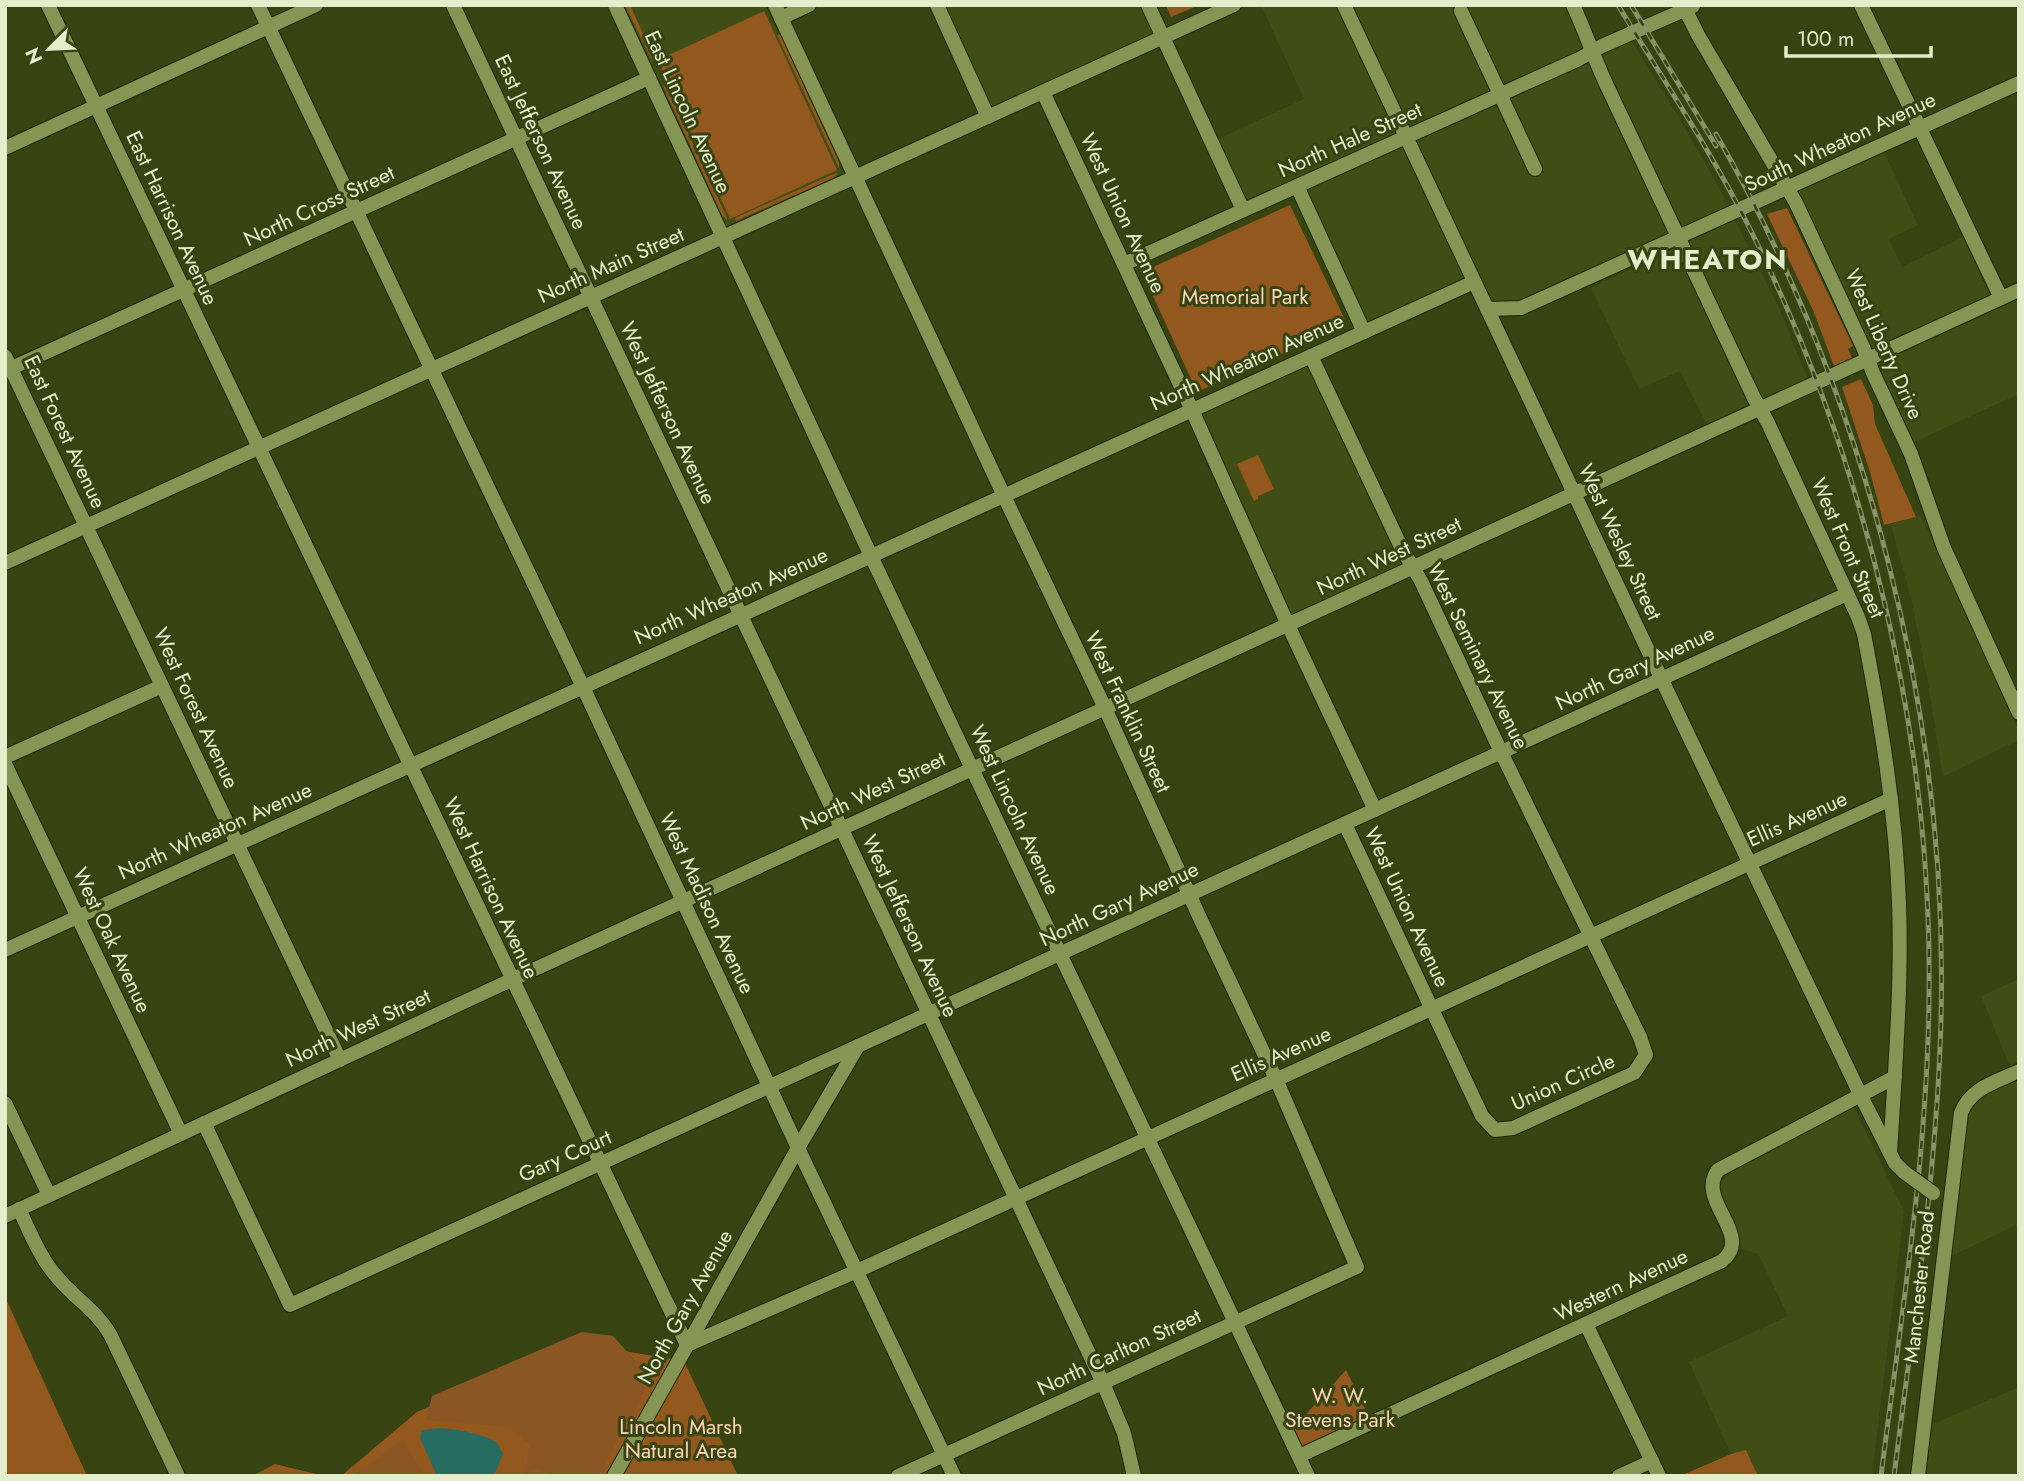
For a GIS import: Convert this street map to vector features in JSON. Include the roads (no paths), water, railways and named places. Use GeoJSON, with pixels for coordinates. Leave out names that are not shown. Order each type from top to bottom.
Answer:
{"type":"FeatureCollection","features":[{"type":"Feature","properties":{"kind":"street","name":"East Harrison Avenue"},"geometry":{"type":"LineString","coordinates":[[48,5],[258,448]]}},
{"type":"Feature","properties":{"kind":"street","name":"West Madison Avenue"},"geometry":{"type":"LineString","coordinates":[[258,5],[954,1476]]}},
{"type":"Feature","properties":{"kind":"street"},"geometry":{"type":"LineString","coordinates":[[5,148],[316,5]]}},
{"type":"Feature","properties":{"kind":"street","name":"East Jefferson Avenue"},"geometry":{"type":"LineString","coordinates":[[453,5],[591,297]]}},
{"type":"Feature","properties":{"kind":"street","name":"East Lincoln Avenue"},"geometry":{"type":"LineString","coordinates":[[615,5],[724,237]]}},
{"type":"Feature","properties":{"kind":"street"},"geometry":{"type":"LineString","coordinates":[[778,12],[809,5]]}},
{"type":"Feature","properties":{"kind":"street"},"geometry":{"type":"LineString","coordinates":[[937,5],[988,117]]}},
{"type":"Feature","properties":{"kind":"street"},"geometry":{"type":"LineString","coordinates":[[1147,5],[1243,210]]}},
{"type":"Feature","properties":{"kind":"street","name":"North Main Street"},"geometry":{"type":"LineString","coordinates":[[5,563],[1234,5]]}},
{"type":"Feature","properties":{"kind":"street","name":"West Wesley Street"},"geometry":{"type":"LineString","coordinates":[[1344,5],[1661,678],[1890,1154],[1904,1172],[1933,1193],[1950,1197]]}},
{"type":"Feature","properties":{"kind":"street","name":"West Front Street"},"geometry":{"type":"LineString","coordinates":[[1573,5],[1608,88],[1864,634],[1891,800],[1899,900],[1900,997],[1890,1154]]}},
{"type":"Feature","properties":{"kind":"street"},"geometry":{"type":"LineString","coordinates":[[1861,5],[2001,298]]}},
{"type":"Feature","properties":{"kind":"street","name":"North Hale Street"},"geometry":{"type":"LineString","coordinates":[[1124,264],[1407,138],[1688,7]]}},
{"type":"Feature","properties":{"kind":"street","name":"West Liberty Drive"},"geometry":{"type":"LineString","coordinates":[[1688,7],[1698,35],[1788,188],[1910,454],[1944,548],[2019,713]]}},
{"type":"Feature","properties":{"kind":"street"},"geometry":{"type":"LineString","coordinates":[[1461,11],[1535,169]]}},
{"type":"Feature","properties":{"kind":"street","name":"West Franklin Street"},"geometry":{"type":"LineString","coordinates":[[778,12],[1105,708],[1276,1079],[1357,1267]]}},
{"type":"Feature","properties":{"kind":"street","name":"North Cross Street"},"geometry":{"type":"LineString","coordinates":[[7,365],[183,290],[649,78]]}},
{"type":"Feature","properties":{"kind":"street","name":"South Wheaton Avenue"},"geometry":{"type":"LineString","coordinates":[[1678,238],[2019,83]]}},
{"type":"Feature","properties":{"kind":"street","name":"West Union Avenue"},"geometry":{"type":"LineString","coordinates":[[1043,92],[1375,810]]}},
{"type":"Feature","properties":{"kind":"street"},"geometry":{"type":"LineString","coordinates":[[1297,186],[1364,332]]}},
{"type":"Feature","properties":{"kind":"street","name":"West Lincoln Avenue"},"geometry":{"type":"LineString","coordinates":[[724,237],[871,556],[1308,1476]]}},
{"type":"Feature","properties":{"kind":"street"},"geometry":{"type":"LineString","coordinates":[[1487,309],[1521,308],[1678,238]]}},
{"type":"Feature","properties":{"kind":"street","name":"North Wheaton Avenue"},"geometry":{"type":"LineString","coordinates":[[5,950],[1474,282]]}},
{"type":"Feature","properties":{"kind":"street","name":"North West Street"},"geometry":{"type":"LineString","coordinates":[[5,1216],[512,980],[2019,290]]}},
{"type":"Feature","properties":{"kind":"street","name":"West Jefferson Avenue"},"geometry":{"type":"LineString","coordinates":[[591,297],[1103,1382],[1124,1433],[1134,1476]]}},
{"type":"Feature","properties":{"kind":"street","name":"West Seminary Avenue"},"geometry":{"type":"LineString","coordinates":[[1311,356],[1591,936]]}},
{"type":"Feature","properties":{"kind":"street","name":"East Forest Avenue"},"geometry":{"type":"LineString","coordinates":[[7,365],[86,526]]}},
{"type":"Feature","properties":{"kind":"street","name":"West Harrison Avenue"},"geometry":{"type":"LineString","coordinates":[[258,448],[687,1345]]}},
{"type":"Feature","properties":{"kind":"street","name":"West Forest Avenue"},"geometry":{"type":"LineString","coordinates":[[86,526],[340,1060]]}},
{"type":"Feature","properties":{"kind":"street","name":"North Gary Avenue"},"geometry":{"type":"LineString","coordinates":[[614,1476],[858,1046],[1847,594]]}},
{"type":"Feature","properties":{"kind":"street"},"geometry":{"type":"LineString","coordinates":[[5,757],[162,686]]}},
{"type":"Feature","properties":{"kind":"street","name":"West Oak Avenue"},"geometry":{"type":"LineString","coordinates":[[5,764],[181,1133]]}},
{"type":"Feature","properties":{"kind":"street","name":"Ellis Avenue"},"geometry":{"type":"LineString","coordinates":[[687,1345],[857,1271],[1891,800]]}},
{"type":"Feature","properties":{"kind":"street","name":"West Union Avenue"},"geometry":{"type":"LineString","coordinates":[[1345,824],[1432,1009]]}},
{"type":"Feature","properties":{"kind":"street","name":"Union Circle"},"geometry":{"type":"LineString","coordinates":[[1432,1009],[1482,1116],[1495,1130],[1513,1128],[1629,1076],[1646,1055],[1640,1037],[1591,936]]}},
{"type":"Feature","properties":{"kind":"street","name":"Gary Court"},"geometry":{"type":"LineString","coordinates":[[204,1123],[290,1305],[858,1046]]}},
{"type":"Feature","properties":{"kind":"street","name":"Manchester Road"},"geometry":{"type":"LineString","coordinates":[[1918,1476],[1961,1113],[1965,1103],[1977,1091],[2019,1072]]}},
{"type":"Feature","properties":{"kind":"street"},"geometry":{"type":"LineString","coordinates":[[1861,1096],[1895,1077]]}},
{"type":"Feature","properties":{"kind":"street","name":"Western Avenue"},"geometry":{"type":"LineString","coordinates":[[1299,1455],[1726,1258],[1732,1249],[1732,1238],[1713,1193],[1712,1181],[1718,1170],[1861,1096]]}},
{"type":"Feature","properties":{"kind":"street"},"geometry":{"type":"LineString","coordinates":[[5,1103],[49,1195]]}},
{"type":"Feature","properties":{"kind":"street"},"geometry":{"type":"LineString","coordinates":[[19,1209],[51,1270],[97,1314],[110,1334],[177,1476]]}},
{"type":"Feature","properties":{"kind":"street","name":"North Carlton Street"},"geometry":{"type":"LineString","coordinates":[[898,1476],[1357,1267]]}},
{"type":"Feature","properties":{"kind":"street"},"geometry":{"type":"LineString","coordinates":[[1586,1324],[1659,1476]]}},
{"type":"Feature","properties":{"kind":"street"},"geometry":{"type":"LineString","coordinates":[[1619,1476],[1652,1461]]}},
{"type":"Feature","properties":{"kind":"water"},"geometry":{"type":"Polygon","coordinates":[[[440,1428],[478,1435],[497,1443],[503,1453],[496,1471],[491,1476],[437,1476],[420,1438],[422,1430],[440,1428]]]}},
{"type":"Feature","properties":{"kind":"railway"},"geometry":{"type":"LineString","coordinates":[[1618,5],[1702,141],[1748,225],[1790,315],[1827,408],[1858,504],[1884,602],[1905,701],[1919,801],[1927,901],[1929,1000],[1918,1179],[1881,1476]]}},
{"type":"Feature","properties":{"kind":"railway"},"geometry":{"type":"LineString","coordinates":[[1631,5],[1716,146]]}},
{"type":"Feature","properties":{"kind":"railway"},"geometry":{"type":"LineString","coordinates":[[1716,134],[1769,235],[1816,341],[1856,450],[1888,562],[1913,676],[1930,791],[1940,906],[1939,1077],[1923,1248],[1894,1476]]}},
{"type":"Feature","properties":{"kind":"district","name":"WHEATON"},"geometry":{"type":"Point","coordinates":[1708,259]}},
{"type":"Feature","properties":{"kind":"park label","name":"Memorial Park"},"geometry":{"type":"Point","coordinates":[1245,297]}},
{"type":"Feature","properties":{"kind":"park label","name":"W. W. Stevens Park"},"geometry":{"type":"Point","coordinates":[1340,1408]}},
{"type":"Feature","properties":{"kind":"park label","name":"Lincoln Marsh Natural Area"},"geometry":{"type":"Point","coordinates":[681,1439]}}]}
